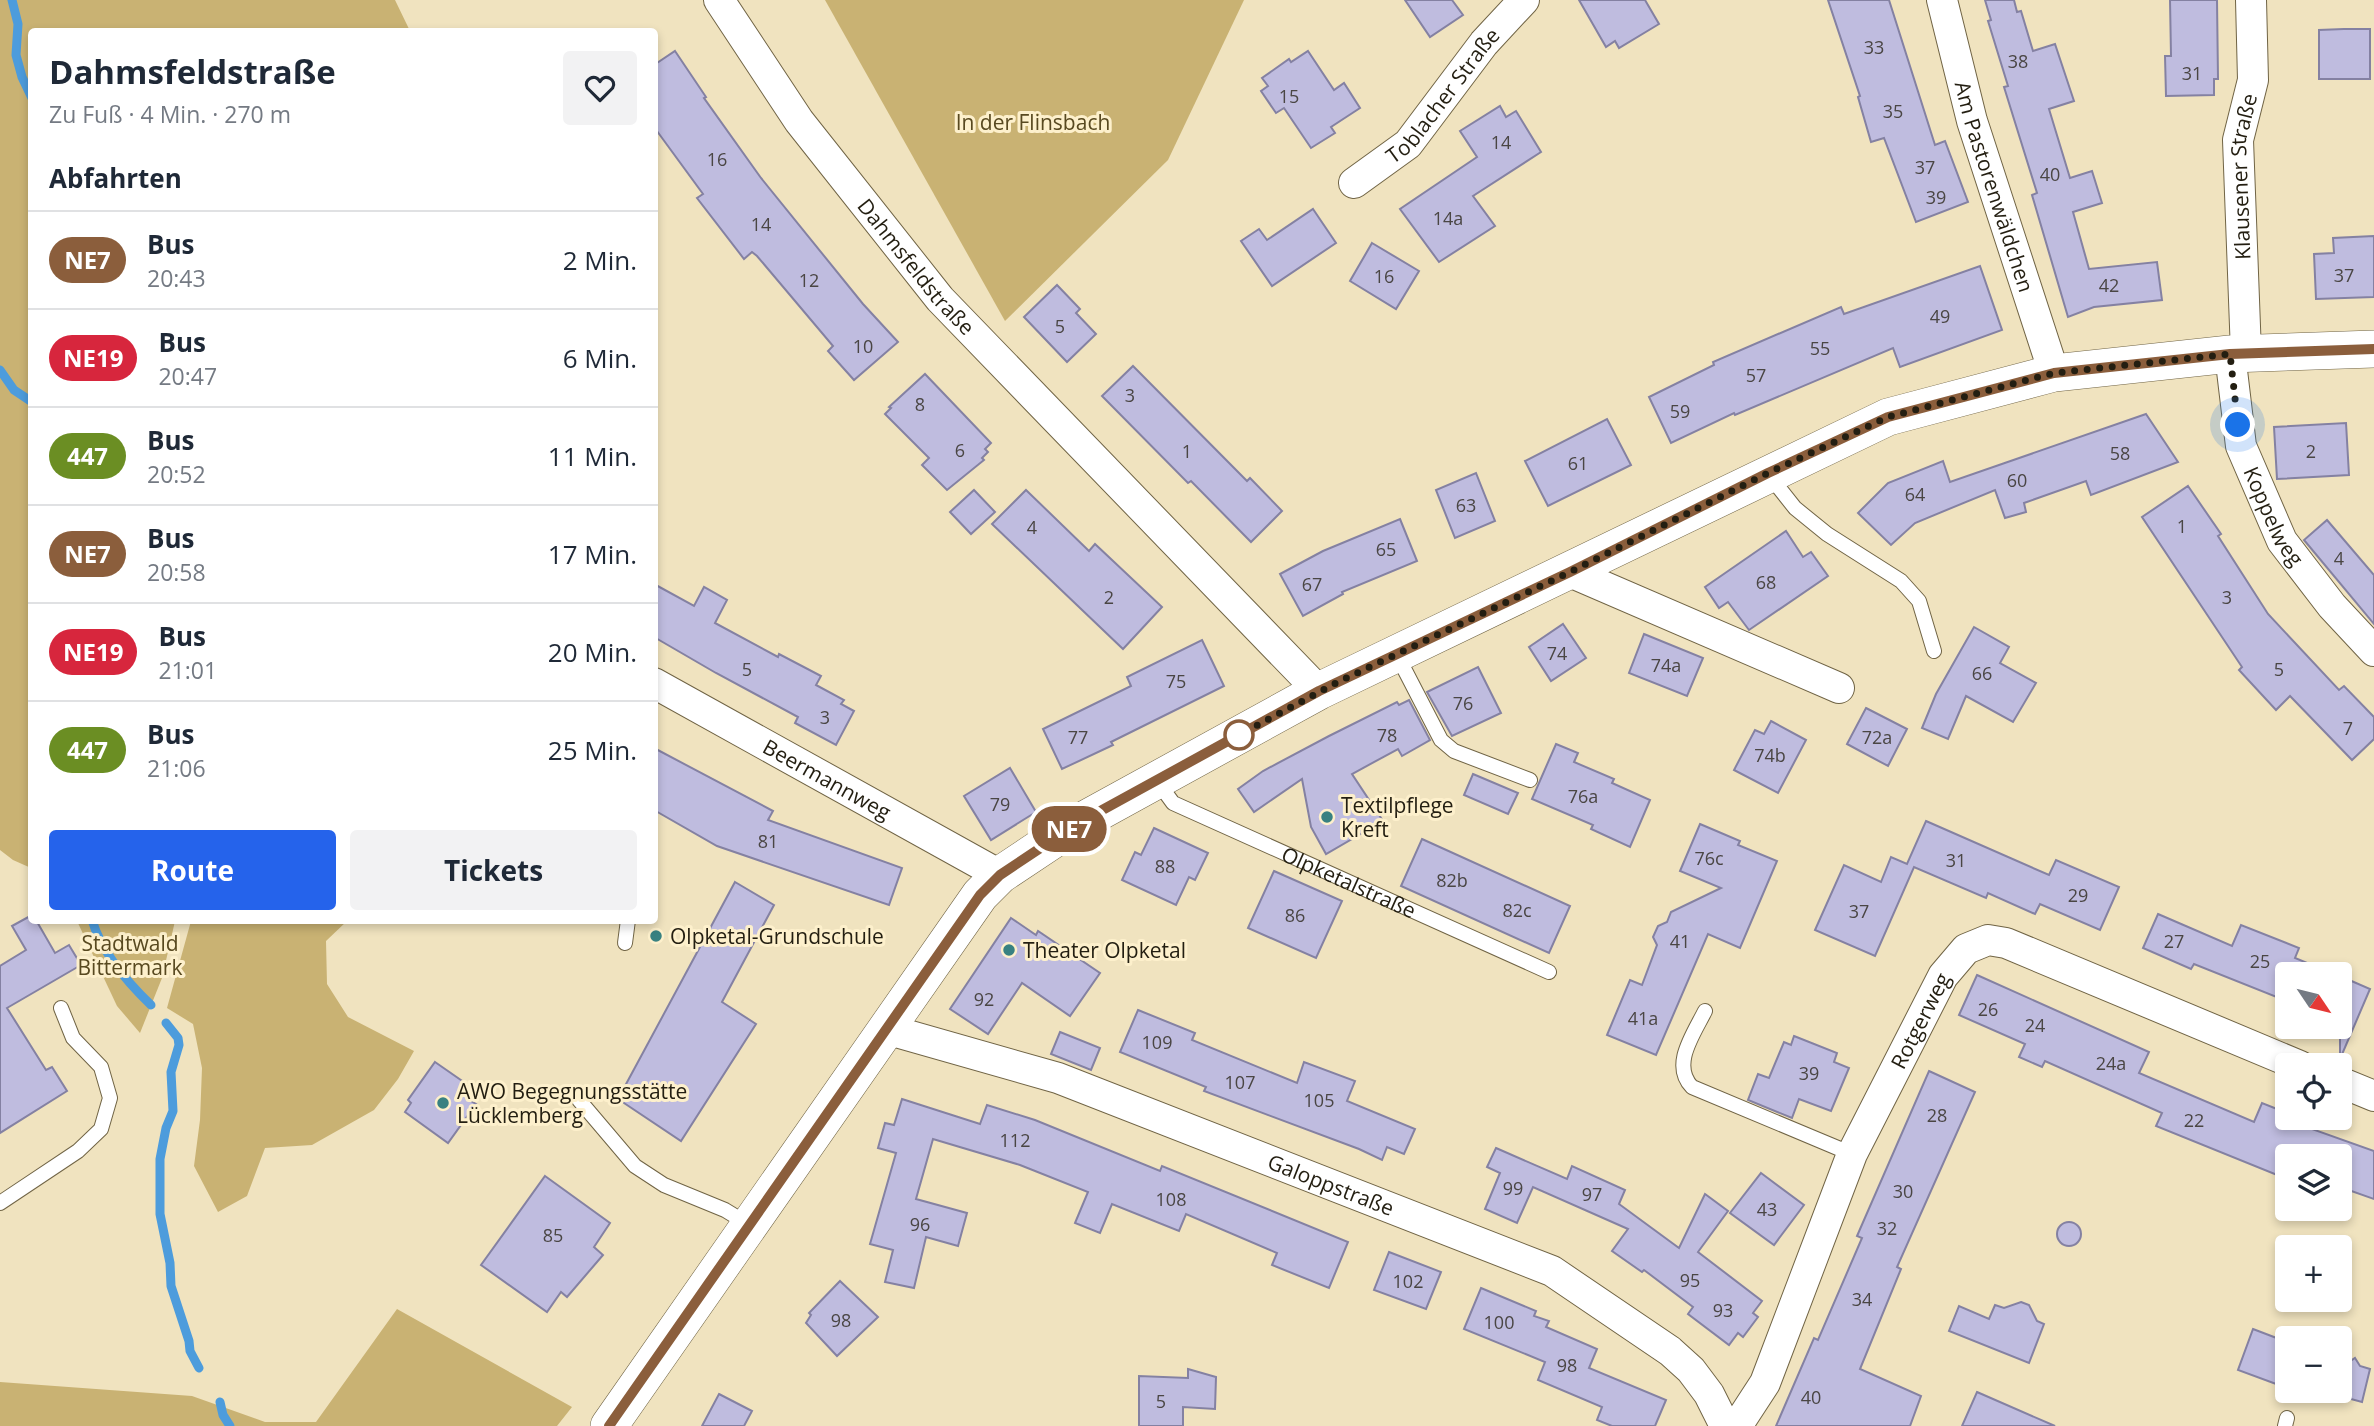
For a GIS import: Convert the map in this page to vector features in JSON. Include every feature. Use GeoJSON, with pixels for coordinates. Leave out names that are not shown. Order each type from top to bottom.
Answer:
{"type":"FeatureCollection","features":[{"type":"Feature","properties":{"kind":"street","name":"Toblacher Straße"},"geometry":{"type":"LineString","coordinates":[[1354,183],[1408,144],[1484,43],[1524,0]]}},
{"type":"Feature","properties":{"kind":"street","name":"Am Pastorenwäldchen"},"geometry":{"type":"LineString","coordinates":[[1942,0],[1972,121],[2054,373]]}},
{"type":"Feature","properties":{"kind":"street","name":"Klausener Straße"},"geometry":{"type":"LineString","coordinates":[[2238,354],[2238,140],[2253,80],[2251,0]]}},
{"type":"Feature","properties":{"kind":"street","name":"Dahmsfeldstraße"},"geometry":{"type":"LineString","coordinates":[[732,5],[799,121],[940,299],[1319,691]]}},
{"type":"Feature","properties":{"kind":"street"},"geometry":{"type":"LineString","coordinates":[[608,1426],[980,895],[1000,875],[1075,825],[1319,691],[1888,417],[2054,373],[2238,354],[2374,349]]}},
{"type":"Feature","properties":{"kind":"street","name":"Koppelweg"},"geometry":{"type":"LineString","coordinates":[[2238,354],[2241,446],[2282,541],[2332,607],[2374,651]]}},
{"type":"Feature","properties":{"kind":"street"},"geometry":{"type":"LineString","coordinates":[[1570,572],[1839,688]]}},
{"type":"Feature","properties":{"kind":"street","name":"Beermannweg"},"geometry":{"type":"LineString","coordinates":[[658,685],[1000,875]]}},
{"type":"Feature","properties":{"kind":"street","name":"Rotgerweg"},"geometry":{"type":"LineString","coordinates":[[1737,1426],[1765,1383],[1852,1154],[1943,976],[1966,949],[1988,940],[2006,943],[2275,1056]]}},
{"type":"Feature","properties":{"kind":"street","name":"Galoppstraße"},"geometry":{"type":"LineString","coordinates":[[886,1028],[1058,1078],[1552,1271],[1670,1350],[1691,1370],[1709,1394],[1726,1426]]}},
{"type":"Feature","properties":{"kind":"street"},"geometry":{"type":"LineString","coordinates":[[2352,1087],[2374,1096]]}},
{"type":"Feature","properties":{"kind":"lane"},"geometry":{"type":"LineString","coordinates":[[1768,473],[1795,508],[1826,534],[1901,580],[1919,601],[1934,651]]}},
{"type":"Feature","properties":{"kind":"lane"},"geometry":{"type":"LineString","coordinates":[[1396,654],[1441,740],[1454,751],[1530,780]]}},
{"type":"Feature","properties":{"kind":"lane","name":"Olpketalstraße"},"geometry":{"type":"LineString","coordinates":[[1157,780],[1173,803],[1549,972]]}},
{"type":"Feature","properties":{"kind":"lane"},"geometry":{"type":"LineString","coordinates":[[625,943],[627,924]]}},
{"type":"Feature","properties":{"kind":"lane"},"geometry":{"type":"LineString","coordinates":[[0,1203],[78,1151],[102,1129],[110,1098],[101,1068],[73,1038],[61,1008]]}},
{"type":"Feature","properties":{"kind":"lane"},"geometry":{"type":"LineString","coordinates":[[1704,1011],[1681,1067],[1684,1079],[1692,1087],[1852,1154]]}},
{"type":"Feature","properties":{"kind":"lane"},"geometry":{"type":"LineString","coordinates":[[579,1100],[635,1166],[664,1185],[750,1224]]}},
{"type":"Feature","properties":{"kind":"green space"},"geometry":{"type":"Polygon","coordinates":[[[0,0],[395,0],[409,28],[28,28],[28,867],[0,850],[0,0]]]}},
{"type":"Feature","properties":{"kind":"green space","name":"In der Flinsbach"},"geometry":{"type":"Polygon","coordinates":[[[825,0],[1244,0],[1168,160],[1005,321],[825,0]]]}},
{"type":"Feature","properties":{"kind":"green space","name":"Stadtwald Bittermark"},"geometry":{"type":"Polygon","coordinates":[[[78,924],[174,924],[162,978],[140,1033],[117,1006],[78,924]]]}},
{"type":"Feature","properties":{"kind":"green space"},"geometry":{"type":"Polygon","coordinates":[[[190,924],[344,924],[326,941],[327,984],[348,1017],[414,1051],[398,1079],[374,1110],[312,1145],[265,1148],[247,1196],[218,1212],[194,1166],[200,1120],[202,1068],[193,1024],[167,1008],[190,924]]]}},
{"type":"Feature","properties":{"kind":"green space"},"geometry":{"type":"Polygon","coordinates":[[[397,1309],[572,1407],[557,1426],[0,1426],[0,1382],[192,1396],[265,1422],[316,1422],[397,1309]]]}},
{"type":"Feature","properties":{"kind":"building"},"geometry":{"type":"Polygon","coordinates":[[[1405,0],[1452,0],[1463,15],[1430,37],[1405,0]]]}},
{"type":"Feature","properties":{"kind":"building"},"geometry":{"type":"Polygon","coordinates":[[[1579,0],[1645,0],[1659,24],[1619,48],[1615,41],[1606,47],[1579,0]]]}},
{"type":"Feature","properties":{"kind":"building"},"geometry":{"type":"Polygon","coordinates":[[[1828,0],[1889,0],[1935,145],[1945,141],[1968,202],[1916,222],[1884,138],[1871,142],[1858,97],[1860,96],[1828,0]]]}},
{"type":"Feature","properties":{"kind":"building"},"geometry":{"type":"Polygon","coordinates":[[[1985,0],[2014,0],[2017,12],[2021,11],[2033,51],[2055,44],[2074,101],[2049,109],[2070,178],[2092,171],[2102,203],[2073,212],[2089,269],[2157,262],[2162,300],[2094,307],[2068,317],[2032,195],[2037,193],[2004,87],[2008,86],[1988,21],[1991,20],[1985,0]]]}},
{"type":"Feature","properties":{"kind":"building"},"geometry":{"type":"Polygon","coordinates":[[[2170,0],[2217,0],[2218,79],[2214,79],[2214,95],[2166,96],[2165,56],[2171,56],[2170,0]]]}},
{"type":"Feature","properties":{"kind":"building"},"geometry":{"type":"Polygon","coordinates":[[[2370,29],[2370,79],[2319,79],[2319,30],[2370,29]]]}},
{"type":"Feature","properties":{"kind":"building"},"geometry":{"type":"Polygon","coordinates":[[[675,51],[706,97],[704,98],[761,178],[863,304],[898,342],[854,380],[828,351],[833,346],[757,256],[752,252],[744,259],[697,198],[703,194],[658,132],[658,62],[675,51]]]}},
{"type":"Feature","properties":{"kind":"building"},"geometry":{"type":"Polygon","coordinates":[[[1308,51],[1334,90],[1344,83],[1360,108],[1331,127],[1335,133],[1311,148],[1284,108],[1276,113],[1261,91],[1268,86],[1262,78],[1289,59],[1291,62],[1308,51]]]}},
{"type":"Feature","properties":{"kind":"building"},"geometry":{"type":"Polygon","coordinates":[[[1500,106],[1506,117],[1516,111],[1541,152],[1473,196],[1495,226],[1439,262],[1400,209],[1477,157],[1460,131],[1500,106]]]}},
{"type":"Feature","properties":{"kind":"building"},"geometry":{"type":"Polygon","coordinates":[[[1313,209],[1336,243],[1272,286],[1241,241],[1259,229],[1267,240],[1313,209]]]}},
{"type":"Feature","properties":{"kind":"building"},"geometry":{"type":"Polygon","coordinates":[[[2374,236],[2374,297],[2316,299],[2314,254],[2334,253],[2333,238],[2374,236]]]}},
{"type":"Feature","properties":{"kind":"building"},"geometry":{"type":"Polygon","coordinates":[[[1372,243],[1419,271],[1396,309],[1350,281],[1372,243]]]}},
{"type":"Feature","properties":{"kind":"building"},"geometry":{"type":"Polygon","coordinates":[[[1980,266],[2002,330],[1900,367],[1893,348],[1735,415],[1734,413],[1671,443],[1649,397],[1714,365],[1713,362],[1841,307],[1844,314],[1980,266]]]}},
{"type":"Feature","properties":{"kind":"building"},"geometry":{"type":"Polygon","coordinates":[[[1057,285],[1080,309],[1076,313],[1096,334],[1067,362],[1024,317],[1057,285]]]}},
{"type":"Feature","properties":{"kind":"building"},"geometry":{"type":"Polygon","coordinates":[[[1133,366],[1247,481],[1250,478],[1282,511],[1251,542],[1102,396],[1133,366]]]}},
{"type":"Feature","properties":{"kind":"building"},"geometry":{"type":"Polygon","coordinates":[[[925,374],[991,443],[985,449],[988,452],[982,458],[984,460],[947,490],[922,465],[929,458],[885,414],[891,408],[889,407],[925,374]]]}},
{"type":"Feature","properties":{"kind":"building"},"geometry":{"type":"Polygon","coordinates":[[[2146,414],[2178,462],[2091,495],[2086,481],[2024,503],[2026,512],[2005,518],[1995,490],[1915,523],[1891,545],[1858,513],[1888,483],[1943,461],[1950,482],[2146,414]]]}},
{"type":"Feature","properties":{"kind":"building"},"geometry":{"type":"Polygon","coordinates":[[[1607,419],[1631,465],[1548,506],[1525,461],[1607,419]]]}},
{"type":"Feature","properties":{"kind":"building"},"geometry":{"type":"Polygon","coordinates":[[[2346,423],[2349,475],[2277,479],[2274,427],[2346,423]]]}},
{"type":"Feature","properties":{"kind":"building"},"geometry":{"type":"Polygon","coordinates":[[[1476,473],[1495,521],[1455,538],[1436,490],[1476,473]]]}},
{"type":"Feature","properties":{"kind":"building"},"geometry":{"type":"Polygon","coordinates":[[[2188,486],[2221,534],[2218,536],[2268,614],[2339,690],[2344,686],[2374,717],[2374,739],[2352,760],[2290,696],[2276,710],[2239,670],[2242,667],[2142,517],[2188,486]]]}},
{"type":"Feature","properties":{"kind":"building"},"geometry":{"type":"Polygon","coordinates":[[[974,490],[995,512],[971,534],[950,512],[974,490]]]}},
{"type":"Feature","properties":{"kind":"building"},"geometry":{"type":"Polygon","coordinates":[[[1026,490],[1089,551],[1095,544],[1162,607],[1123,649],[992,524],[1026,490]]]}},
{"type":"Feature","properties":{"kind":"building"},"geometry":{"type":"Polygon","coordinates":[[[1400,519],[1417,561],[1342,592],[1343,594],[1303,616],[1280,574],[1323,551],[1400,519]]]}},
{"type":"Feature","properties":{"kind":"building"},"geometry":{"type":"Polygon","coordinates":[[[2327,520],[2374,575],[2374,624],[2304,540],[2327,520]]]}},
{"type":"Feature","properties":{"kind":"building"},"geometry":{"type":"Polygon","coordinates":[[[1786,531],[1803,557],[1811,552],[1828,576],[1749,630],[1728,602],[1719,608],[1705,587],[1786,531]]]}},
{"type":"Feature","properties":{"kind":"building"},"geometry":{"type":"Polygon","coordinates":[[[658,586],[694,606],[704,587],[727,600],[715,623],[778,657],[779,654],[821,676],[816,685],[844,700],[841,704],[854,711],[836,745],[795,723],[798,717],[658,639],[658,586]]]}},
{"type":"Feature","properties":{"kind":"building"},"geometry":{"type":"Polygon","coordinates":[[[1563,624],[1586,658],[1551,681],[1529,647],[1563,624]]]}},
{"type":"Feature","properties":{"kind":"building"},"geometry":{"type":"Polygon","coordinates":[[[1974,627],[2009,647],[2000,663],[2036,683],[2013,722],[1966,696],[1948,739],[1922,728],[1936,694],[1974,627]]]}},
{"type":"Feature","properties":{"kind":"building"},"geometry":{"type":"Polygon","coordinates":[[[1644,634],[1703,658],[1687,696],[1629,673],[1644,634]]]}},
{"type":"Feature","properties":{"kind":"building"},"geometry":{"type":"Polygon","coordinates":[[[1202,640],[1224,686],[1062,769],[1043,729],[1131,686],[1127,677],[1202,640]]]}},
{"type":"Feature","properties":{"kind":"building"},"geometry":{"type":"Polygon","coordinates":[[[1478,667],[1501,713],[1452,736],[1427,692],[1478,667]]]}},
{"type":"Feature","properties":{"kind":"building"},"geometry":{"type":"Polygon","coordinates":[[[1409,700],[1430,740],[1402,756],[1398,749],[1352,774],[1383,821],[1326,854],[1311,827],[1302,779],[1254,812],[1238,789],[1263,771],[1329,736],[1397,702],[1399,705],[1409,700]]]}},
{"type":"Feature","properties":{"kind":"building"},"geometry":{"type":"Polygon","coordinates":[[[1866,708],[1907,729],[1888,766],[1847,744],[1866,708]]]}},
{"type":"Feature","properties":{"kind":"building"},"geometry":{"type":"Polygon","coordinates":[[[1771,721],[1806,740],[1778,793],[1734,770],[1755,730],[1764,734],[1771,721]]]}},
{"type":"Feature","properties":{"kind":"building"},"geometry":{"type":"Polygon","coordinates":[[[1556,744],[1578,753],[1574,762],[1614,779],[1612,783],[1650,800],[1630,847],[1591,829],[1593,825],[1532,799],[1556,744]]]}},
{"type":"Feature","properties":{"kind":"building"},"geometry":{"type":"Polygon","coordinates":[[[658,750],[773,811],[768,820],[902,868],[889,905],[717,846],[658,812],[658,750]]]}},
{"type":"Feature","properties":{"kind":"building"},"geometry":{"type":"Polygon","coordinates":[[[1010,768],[1036,812],[991,840],[964,796],[1010,768]]]}},
{"type":"Feature","properties":{"kind":"building"},"geometry":{"type":"Polygon","coordinates":[[[1473,774],[1518,793],[1508,814],[1464,795],[1473,774]]]}},
{"type":"Feature","properties":{"kind":"building"},"geometry":{"type":"Polygon","coordinates":[[[1926,821],[2049,875],[2056,860],[2119,887],[2100,930],[2040,904],[2035,914],[1988,893],[1986,898],[1914,867],[1875,956],[1815,930],[1844,865],[1881,882],[1891,857],[1907,864],[1926,821]]]}},
{"type":"Feature","properties":{"kind":"building"},"geometry":{"type":"Polygon","coordinates":[[[1700,824],[1740,841],[1738,845],[1777,861],[1740,948],[1708,934],[1656,1055],[1607,1035],[1630,980],[1642,985],[1657,945],[1653,937],[1658,926],[1667,922],[1671,912],[1721,888],[1680,871],[1700,824]]]}},
{"type":"Feature","properties":{"kind":"building"},"geometry":{"type":"Polygon","coordinates":[[[1154,828],[1208,853],[1195,880],[1189,877],[1176,905],[1122,880],[1135,852],[1141,855],[1154,828]]]}},
{"type":"Feature","properties":{"kind":"building"},"geometry":{"type":"Polygon","coordinates":[[[1422,839],[1570,906],[1549,953],[1401,886],[1422,839]]]}},
{"type":"Feature","properties":{"kind":"building"},"geometry":{"type":"Polygon","coordinates":[[[1274,871],[1342,901],[1316,958],[1248,928],[1274,871]]]}},
{"type":"Feature","properties":{"kind":"building"},"geometry":{"type":"Polygon","coordinates":[[[735,882],[774,905],[722,1002],[756,1024],[681,1141],[618,1099],[735,882]]]}},
{"type":"Feature","properties":{"kind":"building"},"geometry":{"type":"Polygon","coordinates":[[[2158,914],[2232,946],[2241,925],[2299,948],[2295,958],[2305,962],[2275,962],[2275,996],[2194,964],[2191,969],[2143,948],[2158,914]]]}},
{"type":"Feature","properties":{"kind":"building"},"geometry":{"type":"Polygon","coordinates":[[[28,917],[28,924],[38,924],[55,953],[69,945],[81,965],[7,1008],[46,1070],[52,1067],[67,1091],[0,1133],[0,966],[26,950],[12,926],[28,917]]]}},
{"type":"Feature","properties":{"kind":"building"},"geometry":{"type":"Polygon","coordinates":[[[1011,918],[1036,935],[1038,931],[1100,973],[1070,1016],[1022,983],[988,1034],[950,1009],[1011,918]]]}},
{"type":"Feature","properties":{"kind":"building"},"geometry":{"type":"Polygon","coordinates":[[[1977,975],[2149,1052],[2139,1073],[2254,1122],[2262,1103],[2275,1108],[2275,1130],[2315,1130],[2374,1151],[2374,1199],[2352,1191],[2352,1144],[2275,1144],[2275,1174],[2156,1126],[2162,1113],[2045,1061],[2042,1067],[2019,1057],[2025,1044],[1959,1015],[1977,975]]]}},
{"type":"Feature","properties":{"kind":"building"},"geometry":{"type":"Polygon","coordinates":[[[2352,981],[2370,989],[2352,1031],[2352,981]]]}},
{"type":"Feature","properties":{"kind":"building"},"geometry":{"type":"Polygon","coordinates":[[[1138,1010],[1195,1033],[1192,1040],[1297,1083],[1304,1062],[1355,1081],[1347,1101],[1415,1129],[1404,1154],[1387,1147],[1382,1160],[1204,1091],[1206,1087],[1120,1052],[1138,1010]]]}},
{"type":"Feature","properties":{"kind":"building"},"geometry":{"type":"Polygon","coordinates":[[[1060,1032],[1100,1048],[1091,1070],[1051,1054],[1060,1032]]]}},
{"type":"Feature","properties":{"kind":"building"},"geometry":{"type":"Polygon","coordinates":[[[1794,1036],[1837,1053],[1834,1062],[1849,1068],[1831,1111],[1799,1099],[1792,1118],[1748,1100],[1758,1074],[1769,1078],[1784,1042],[1791,1045],[1794,1036]]]}},
{"type":"Feature","properties":{"kind":"building"},"geometry":{"type":"Polygon","coordinates":[[[2340,1040],[2348,1040],[2343,1053],[2340,1053],[2340,1040]]]}},
{"type":"Feature","properties":{"kind":"building","name":"AWO Begegnungsstätte Lücklemberg"},"geometry":{"type":"Polygon","coordinates":[[[435,1062],[478,1092],[471,1101],[476,1104],[448,1143],[405,1112],[411,1103],[408,1100],[435,1062]]]}},
{"type":"Feature","properties":{"kind":"building"},"geometry":{"type":"Polygon","coordinates":[[[1929,1071],[1975,1092],[1897,1267],[1901,1269],[1860,1369],[1921,1396],[1910,1426],[1776,1426],[1814,1338],[1818,1340],[1862,1238],[1857,1236],[1929,1071]]]}},
{"type":"Feature","properties":{"kind":"building"},"geometry":{"type":"Polygon","coordinates":[[[902,1099],[980,1124],[987,1105],[1035,1120],[1160,1171],[1162,1166],[1348,1242],[1329,1288],[1272,1265],[1277,1253],[1186,1214],[1179,1231],[1112,1204],[1100,1233],[1075,1223],[1088,1192],[1020,1165],[933,1139],[916,1199],[967,1213],[958,1246],[926,1237],[914,1288],[885,1282],[893,1250],[870,1244],[896,1153],[878,1148],[885,1123],[894,1125],[902,1099]]]}},
{"type":"Feature","properties":{"kind":"building"},"geometry":{"type":"Polygon","coordinates":[[[1496,1148],[1567,1179],[1572,1166],[1625,1190],[1619,1204],[1679,1248],[1705,1194],[1728,1211],[1698,1252],[1762,1301],[1753,1313],[1758,1317],[1743,1337],[1738,1333],[1729,1345],[1688,1314],[1693,1307],[1644,1270],[1642,1272],[1612,1251],[1628,1229],[1533,1187],[1517,1223],[1485,1209],[1500,1173],[1487,1167],[1496,1148]]]}},
{"type":"Feature","properties":{"kind":"building"},"geometry":{"type":"Polygon","coordinates":[[[1761,1173],[1804,1205],[1774,1245],[1730,1213],[1761,1173]]]}},
{"type":"Feature","properties":{"kind":"building"},"geometry":{"type":"Polygon","coordinates":[[[545,1176],[610,1223],[594,1247],[603,1255],[567,1297],[561,1292],[547,1312],[481,1265],[545,1176]]]}},
{"type":"Feature","properties":{"kind":"building"},"geometry":{"type":"Polygon","coordinates":[[[2069,1222],[2077,1226],[2081,1234],[2077,1242],[2069,1246],[2061,1242],[2057,1234],[2061,1226],[2069,1222]]]}},
{"type":"Feature","properties":{"kind":"building"},"geometry":{"type":"Polygon","coordinates":[[[1389,1252],[1441,1272],[1426,1309],[1374,1290],[1389,1252]]]}},
{"type":"Feature","properties":{"kind":"building"},"geometry":{"type":"Polygon","coordinates":[[[840,1281],[878,1317],[837,1356],[806,1323],[811,1315],[809,1313],[840,1281]]]}},
{"type":"Feature","properties":{"kind":"building"},"geometry":{"type":"Polygon","coordinates":[[[1481,1288],[1536,1311],[1534,1316],[1549,1321],[1546,1327],[1597,1349],[1589,1368],[1666,1400],[1655,1426],[1612,1426],[1597,1420],[1602,1407],[1538,1380],[1545,1362],[1464,1329],[1481,1288]]]}},
{"type":"Feature","properties":{"kind":"building"},"geometry":{"type":"Polygon","coordinates":[[[2021,1302],[2029,1305],[2037,1321],[2044,1324],[2029,1363],[1949,1331],[1959,1306],[1989,1319],[1995,1305],[2004,1308],[2021,1302]]]}},
{"type":"Feature","properties":{"kind":"building"},"geometry":{"type":"Polygon","coordinates":[[[2253,1329],[2275,1337],[2275,1384],[2238,1370],[2253,1329]]]}},
{"type":"Feature","properties":{"kind":"building"},"geometry":{"type":"Polygon","coordinates":[[[2355,1358],[2360,1366],[2370,1369],[2362,1402],[2352,1399],[2352,1360],[2355,1358]]]}},
{"type":"Feature","properties":{"kind":"building"},"geometry":{"type":"Polygon","coordinates":[[[1188,1369],[1216,1377],[1215,1409],[1183,1407],[1183,1426],[1139,1426],[1139,1376],[1188,1378],[1188,1369]]]}},
{"type":"Feature","properties":{"kind":"building"},"geometry":{"type":"Polygon","coordinates":[[[1977,1392],[2055,1426],[1962,1426],[1977,1392]]]}},
{"type":"Feature","properties":{"kind":"building"},"geometry":{"type":"Polygon","coordinates":[[[719,1394],[752,1411],[744,1426],[702,1426],[719,1394]]]}},
{"type":"Feature","properties":{"kind":"waterway"},"geometry":{"type":"LineString","coordinates":[[12,0],[18,24],[16,55],[28,90]]}},
{"type":"Feature","properties":{"kind":"waterway"},"geometry":{"type":"LineString","coordinates":[[0,370],[14,390],[28,399]]}},
{"type":"Feature","properties":{"kind":"waterway"},"geometry":{"type":"LineString","coordinates":[[93,924],[116,966],[151,1005]]}},
{"type":"Feature","properties":{"kind":"waterway"},"geometry":{"type":"LineString","coordinates":[[166,1023],[178,1038],[179,1045],[171,1072],[173,1111],[166,1128],[160,1159],[160,1214],[170,1263],[171,1286],[190,1351],[199,1368]]}},
{"type":"Feature","properties":{"kind":"waterway"},"geometry":{"type":"LineString","coordinates":[[220,1402],[223,1415],[230,1426]]}},
{"type":"Feature","properties":{"kind":"bus line","name":"NE7"},"geometry":{"type":"LineString","coordinates":[[609,1426],[980,895],[1000,875],[1075,825],[1319,691],[1888,417],[2054,373],[2230,354],[2374,349]]}},
{"type":"Feature","properties":{"kind":"place","name":"Textilpflege Kreft"},"geometry":{"type":"Point","coordinates":[1327,817]}},
{"type":"Feature","properties":{"kind":"place","name":"Olpketal-Grundschule"},"geometry":{"type":"Point","coordinates":[656,936]}},
{"type":"Feature","properties":{"kind":"place","name":"Theater Olpketal"},"geometry":{"type":"Point","coordinates":[1009,950]}},
{"type":"Feature","properties":{"kind":"place","name":"AWO Begegnungsstätte Lücklemberg"},"geometry":{"type":"Point","coordinates":[443,1103]}},
{"type":"Feature","properties":{"kind":"route"},"geometry":{"type":"LineString","coordinates":[[1239,735],[1237,736],[1319,691],[1888,417],[2054,373],[2230,354],[2238,425]]}}]}
